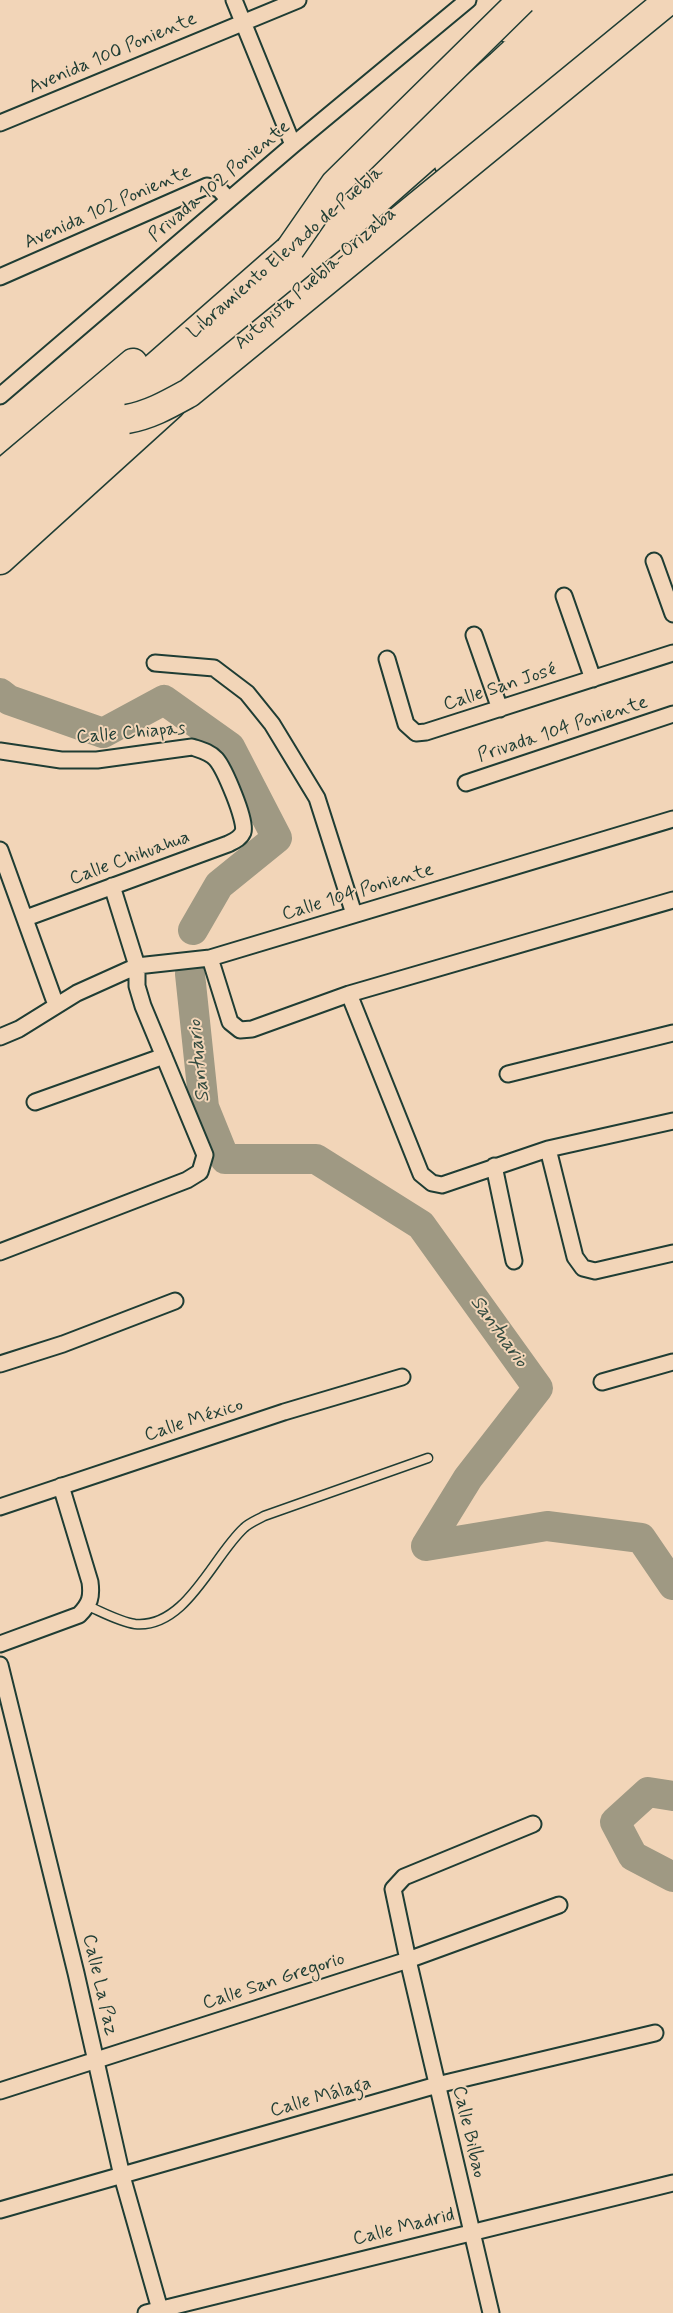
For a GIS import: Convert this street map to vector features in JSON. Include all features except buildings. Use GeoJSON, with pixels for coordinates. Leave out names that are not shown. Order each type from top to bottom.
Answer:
{"type":"FeatureCollection","features":[{"type":"Feature","properties":{"kind":"highway"},"geometry":{"type":"LineString","coordinates":[[290,249],[335,184],[522,0]]}},
{"type":"Feature","properties":{"kind":"highway"},"geometry":{"type":"LineString","coordinates":[[0,475],[352,173],[538,0]]}},
{"type":"Feature","properties":{"kind":"highway","name":"Libramiento Elevado de Puebla"},"geometry":{"type":"LineString","coordinates":[[0,503],[570,0]]}},
{"type":"Feature","properties":{"kind":"highway","name":"Libramiento Elevado de Puebla"},"geometry":{"type":"LineString","coordinates":[[0,532],[604,0]]}},
{"type":"Feature","properties":{"kind":"highway","name":"Autopista Puebla-Orizaba"},"geometry":{"type":"LineString","coordinates":[[0,560],[157,417],[635,0]]}},
{"type":"Feature","properties":{"kind":"highway"},"geometry":{"type":"LineString","coordinates":[[127,419],[142,417],[189,393],[669,0]]}},
{"type":"Feature","properties":{"kind":"street"},"geometry":{"type":"LineString","coordinates":[[234,0],[292,146]]}},
{"type":"Feature","properties":{"kind":"street","name":"Avenida 100 Poniente"},"geometry":{"type":"LineString","coordinates":[[0,123],[298,0]]}},
{"type":"Feature","properties":{"kind":"street","name":"Privada 102 Poniente"},"geometry":{"type":"LineString","coordinates":[[0,396],[292,146],[468,0]]}},
{"type":"Feature","properties":{"kind":"street","name":"Avenida 102 Poniente"},"geometry":{"type":"LineString","coordinates":[[0,277],[207,186],[219,190],[229,200]]}},
{"type":"Feature","properties":{"kind":"street"},"geometry":{"type":"LineString","coordinates":[[654,561],[673,614]]}},
{"type":"Feature","properties":{"kind":"street"},"geometry":{"type":"LineString","coordinates":[[564,596],[593,679]]}},
{"type":"Feature","properties":{"kind":"street"},"geometry":{"type":"LineString","coordinates":[[474,635],[500,709]]}},
{"type":"Feature","properties":{"kind":"street","name":"Calle San José"},"geometry":{"type":"LineString","coordinates":[[387,659],[406,724],[416,733],[426,732],[500,709],[673,653]]}},
{"type":"Feature","properties":{"kind":"street"},"geometry":{"type":"LineString","coordinates":[[155,663],[214,668],[247,693],[272,724],[317,798],[354,914]]}},
{"type":"Feature","properties":{"kind":"street","name":"Privada 104 Poniente"},"geometry":{"type":"LineString","coordinates":[[466,784],[673,714]]}},
{"type":"Feature","properties":{"kind":"street","name":"Calle Chiapas"},"geometry":{"type":"LineString","coordinates":[[0,751],[61,760],[88,760],[192,747],[206,752],[216,760],[222,769],[243,820],[243,831]]}},
{"type":"Feature","properties":{"kind":"street","name":"Calle 104 Poniente"},"geometry":{"type":"LineString","coordinates":[[0,1036],[19,1029],[77,993],[137,966],[210,958],[673,819]]}},
{"type":"Feature","properties":{"kind":"street","name":"Calle Chihuahua"},"geometry":{"type":"LineString","coordinates":[[26,918],[228,844],[238,839],[243,831]]}},
{"type":"Feature","properties":{"kind":"street"},"geometry":{"type":"LineString","coordinates":[[0,850],[56,1005]]}},
{"type":"Feature","properties":{"kind":"street"},"geometry":{"type":"LineString","coordinates":[[0,1252],[187,1180],[200,1172],[205,1155],[143,1006],[138,986],[137,966],[112,886]]}},
{"type":"Feature","properties":{"kind":"street"},"geometry":{"type":"LineString","coordinates":[[210,958],[230,1022],[240,1030],[252,1029],[349,994],[673,900]]}},
{"type":"Feature","properties":{"kind":"street"},"geometry":{"type":"LineString","coordinates":[[349,994],[421,1174],[432,1183],[442,1185],[548,1148],[673,1121]]}},
{"type":"Feature","properties":{"kind":"street"},"geometry":{"type":"LineString","coordinates":[[508,1074],[673,1033]]}},
{"type":"Feature","properties":{"kind":"street"},"geometry":{"type":"LineString","coordinates":[[35,1102],[164,1056]]}},
{"type":"Feature","properties":{"kind":"street"},"geometry":{"type":"LineString","coordinates":[[548,1148],[575,1257],[583,1268],[595,1271],[673,1252]]}},
{"type":"Feature","properties":{"kind":"street"},"geometry":{"type":"LineString","coordinates":[[494,1166],[514,1261]]}},
{"type":"Feature","properties":{"kind":"street"},"geometry":{"type":"LineString","coordinates":[[0,1364],[63,1344],[175,1301]]}},
{"type":"Feature","properties":{"kind":"street"},"geometry":{"type":"LineString","coordinates":[[602,1382],[673,1362]]}},
{"type":"Feature","properties":{"kind":"street","name":"Calle México"},"geometry":{"type":"LineString","coordinates":[[0,1507],[284,1412],[402,1377]]}},
{"type":"Feature","properties":{"kind":"street"},"geometry":{"type":"LineString","coordinates":[[0,1644],[79,1615],[90,1601],[61,1486]]}},
{"type":"Feature","properties":{"kind":"street","name":"Calle La Paz"},"geometry":{"type":"LineString","coordinates":[[0,1665],[156,2312]]}},
{"type":"Feature","properties":{"kind":"street","name":"Calle Bilbao"},"geometry":{"type":"LineString","coordinates":[[491,2313],[393,1889],[404,1877],[533,1824]]}},
{"type":"Feature","properties":{"kind":"street","name":"Calle San Gregorio"},"geometry":{"type":"LineString","coordinates":[[0,2091],[408,1960],[559,1905]]}},
{"type":"Feature","properties":{"kind":"street","name":"Calle Málaga"},"geometry":{"type":"LineString","coordinates":[[0,2210],[437,2085],[656,2033]]}},
{"type":"Feature","properties":{"kind":"street","name":"Calle Madrid"},"geometry":{"type":"LineString","coordinates":[[156,2312],[673,2183]]}},
{"type":"Feature","properties":{"kind":"lane"},"geometry":{"type":"LineString","coordinates":[[90,1601],[134,1624],[154,1622],[175,1610],[195,1591],[244,1528],[264,1516],[428,1458]]}},
{"type":"Feature","properties":{"kind":"waterway","name":"Santuario"},"geometry":{"type":"LineString","coordinates":[[0,693],[9,700],[103,733],[164,700],[230,747],[277,838],[219,885],[193,930]]}},
{"type":"Feature","properties":{"kind":"waterway","name":"Santuario"},"geometry":{"type":"LineString","coordinates":[[190,974],[204,1107],[225,1159],[316,1159],[421,1225],[538,1388],[468,1478],[426,1546],[547,1526],[641,1538],[673,1585]]}},
{"type":"Feature","properties":{"kind":"waterway","name":"Santuario"},"geometry":{"type":"LineString","coordinates":[[673,1796],[648,1792],[615,1822],[633,1856],[673,1877]]}}]}
